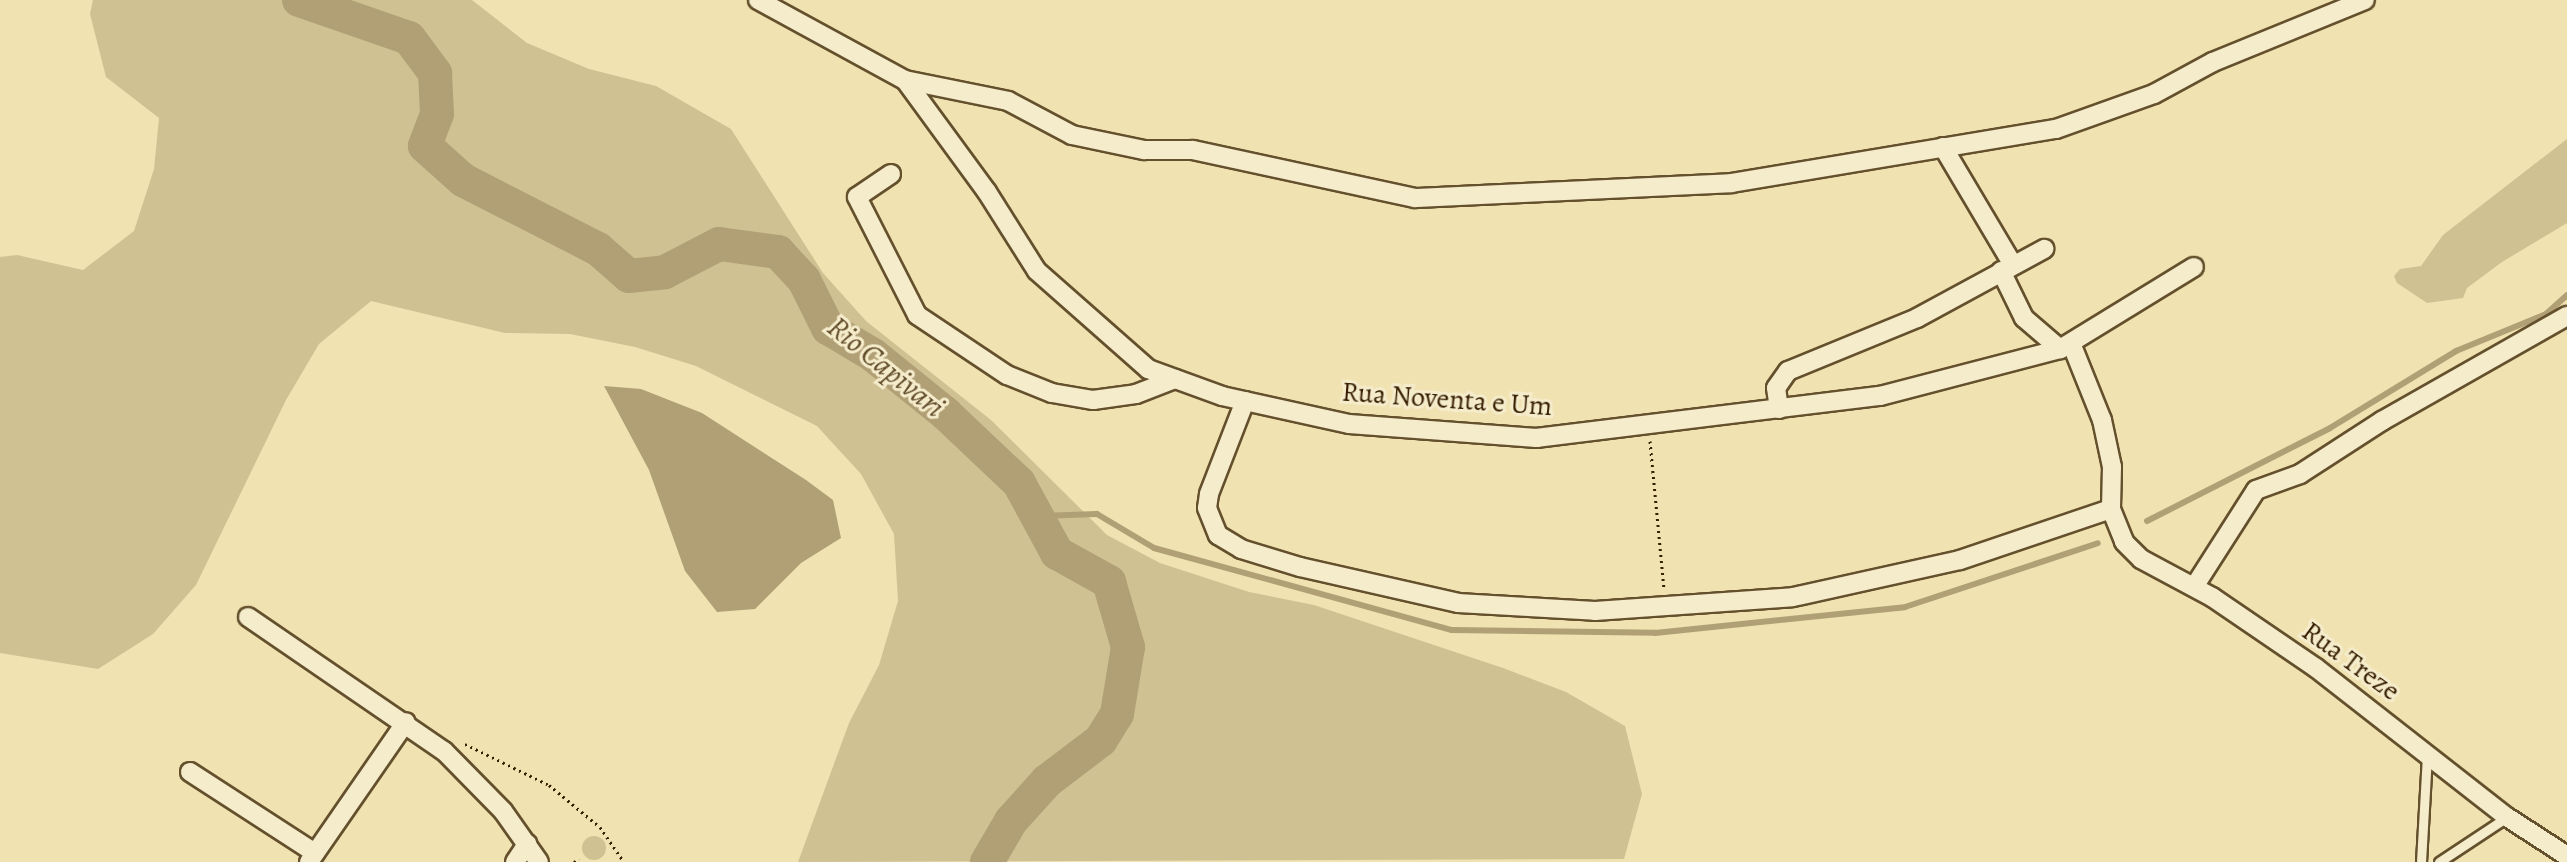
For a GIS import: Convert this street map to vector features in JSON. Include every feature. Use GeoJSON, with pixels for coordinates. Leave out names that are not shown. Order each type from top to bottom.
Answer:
{"type":"FeatureCollection","features":[{"type":"Feature","properties":{"kind":"street"},"geometry":{"type":"LineString","coordinates":[[758,0],[905,80],[1008,101],[1072,135],[1108,145],[1193,150],[1415,198],[1732,183],[2056,129],[2094,116],[2365,0]]}},
{"type":"Feature","properties":{"kind":"street","name":"Rua Noventa e Um"},"geometry":{"type":"LineString","coordinates":[[905,80],[987,192],[1037,271],[1148,369],[1245,401],[1349,424],[1536,438],[1880,396],[2066,346],[2194,267]]}},
{"type":"Feature","properties":{"kind":"street"},"geometry":{"type":"LineString","coordinates":[[1245,401],[1207,508],[1218,535],[1241,549],[1458,603],[1595,611],[1666,609],[1793,597],[1960,560],[2111,509],[2112,467],[2102,420],[2066,346],[2024,318],[2006,267],[1943,147]]}},
{"type":"Feature","properties":{"kind":"street"},"geometry":{"type":"LineString","coordinates":[[891,174],[857,197],[917,315],[1007,375],[1052,393],[1093,400],[1122,396],[1175,379]]}},
{"type":"Feature","properties":{"kind":"street"},"geometry":{"type":"LineString","coordinates":[[1779,409],[1776,388],[1788,371],[1917,318],[2044,249]]}},
{"type":"Feature","properties":{"kind":"street"},"geometry":{"type":"LineString","coordinates":[[2194,587],[2256,490],[2300,474],[2382,421],[2567,316]]}},
{"type":"Feature","properties":{"kind":"street","name":"Rua Treze"},"geometry":{"type":"LineString","coordinates":[[2111,509],[2124,542],[2141,559],[2194,587],[2316,668],[2507,817],[2564,850]]}},
{"type":"Feature","properties":{"kind":"street"},"geometry":{"type":"LineString","coordinates":[[248,617],[406,722],[474,780],[539,862]]}},
{"type":"Feature","properties":{"kind":"street"},"geometry":{"type":"LineString","coordinates":[[190,772],[312,858],[406,722]]}},
{"type":"Feature","properties":{"kind":"street"},"geometry":{"type":"LineString","coordinates":[[515,862],[527,844]]}},
{"type":"Feature","properties":{"kind":"lane"},"geometry":{"type":"LineString","coordinates":[[2421,862],[2427,756]]}},
{"type":"Feature","properties":{"kind":"lane"},"geometry":{"type":"LineString","coordinates":[[2439,862],[2507,817]]}},
{"type":"Feature","properties":{"kind":"path"},"geometry":{"type":"LineString","coordinates":[[1649,426],[1666,609]]}},
{"type":"Feature","properties":{"kind":"path"},"geometry":{"type":"LineString","coordinates":[[461,744],[549,785],[600,827],[624,862]]}},
{"type":"Feature","properties":{"kind":"shaded area"},"geometry":{"type":"Polygon","coordinates":[[[93,0],[472,0],[527,43],[589,69],[656,86],[731,129],[823,273],[866,321],[991,420],[1107,535],[1160,563],[1249,592],[1314,605],[1503,668],[1566,692],[1625,726],[1642,794],[1624,859],[798,862],[849,723],[879,665],[898,601],[894,534],[861,474],[817,426],[696,366],[635,347],[570,334],[505,333],[371,301],[319,344],[286,400],[196,585],[153,634],[98,669],[0,653],[0,257],[17,255],[83,270],[134,231],[154,169],[159,118],[106,77],[90,14],[93,0]]]}},
{"type":"Feature","properties":{"kind":"shaded area"},"geometry":{"type":"Polygon","coordinates":[[[2567,139],[2567,223],[2502,262],[2467,288],[2463,298],[2427,303],[2397,283],[2394,276],[2400,269],[2421,266],[2443,235],[2567,139]]]}},
{"type":"Feature","properties":{"kind":"shaded area"},"geometry":{"type":"Polygon","coordinates":[[[604,386],[641,389],[702,413],[833,500],[841,538],[801,563],[755,609],[717,612],[685,571],[649,470],[604,386]]]}},
{"type":"Feature","properties":{"kind":"shaded area"},"geometry":{"type":"Polygon","coordinates":[[[594,836],[605,843],[606,848],[599,859],[594,860],[583,853],[582,848],[589,837],[594,836]]]}},
{"type":"Feature","properties":{"kind":"waterway","name":"Rio Capivari"},"geometry":{"type":"LineString","coordinates":[[299,0],[409,38],[435,73],[437,114],[425,146],[463,180],[598,249],[629,276],[665,272],[719,244],[778,252],[804,280],[828,328],[873,355],[946,414],[1019,483],[1057,553],[1109,582],[1128,647],[1117,714],[1101,740],[1047,781],[1011,821],[987,862]]}},
{"type":"Feature","properties":{"kind":"waterway"},"geometry":{"type":"LineString","coordinates":[[2147,521],[2330,428],[2456,351],[2546,314],[2567,295]]}},
{"type":"Feature","properties":{"kind":"waterway"},"geometry":{"type":"LineString","coordinates":[[1041,516],[1097,514],[1154,548],[1452,630],[1655,633],[1905,607],[2098,543]]}}]}
